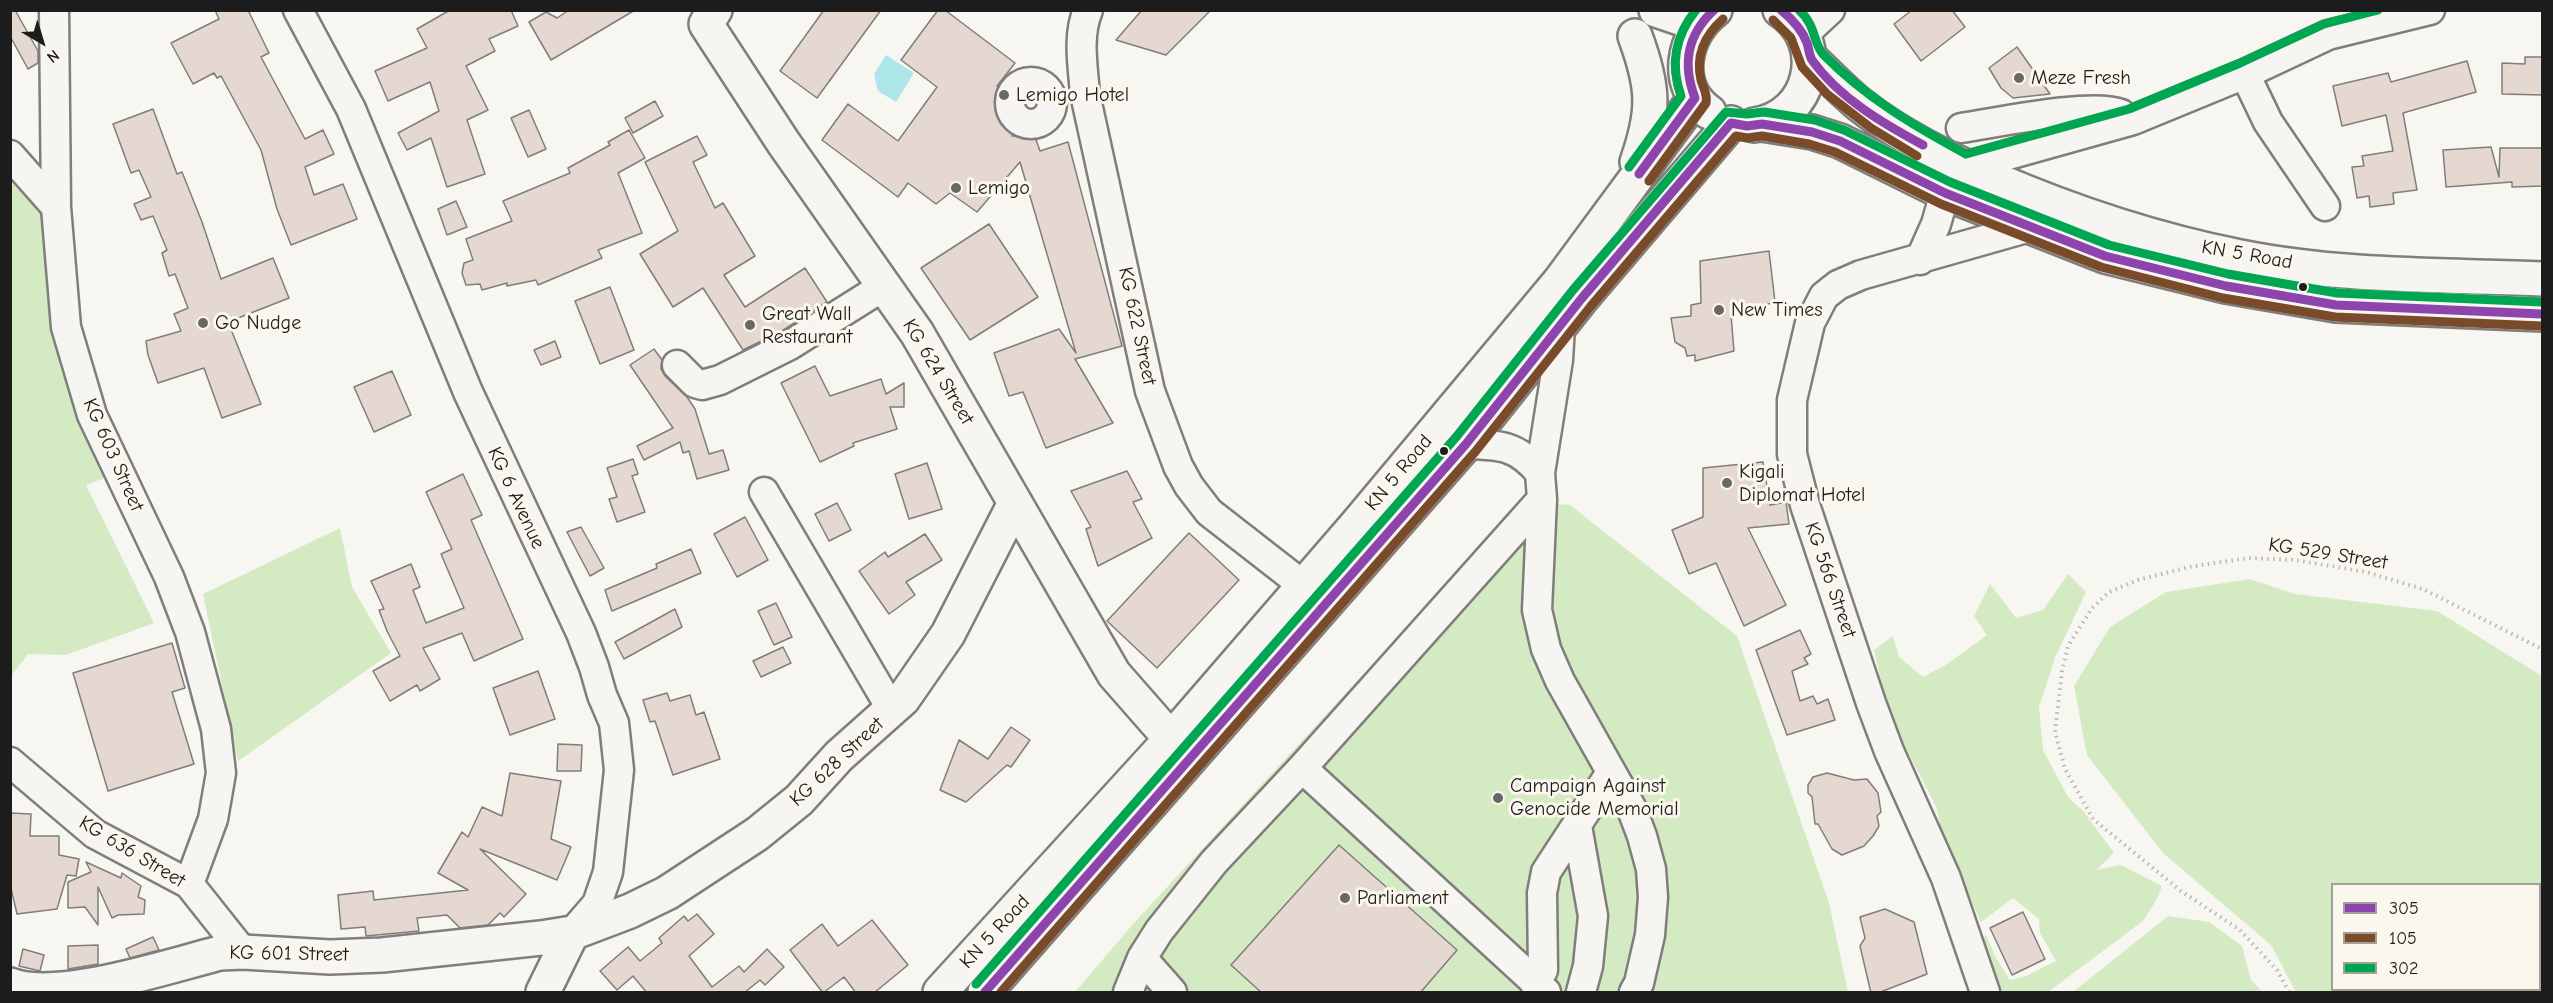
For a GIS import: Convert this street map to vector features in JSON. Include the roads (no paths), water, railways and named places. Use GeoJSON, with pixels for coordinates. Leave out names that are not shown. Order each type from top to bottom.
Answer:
{"type":"FeatureCollection","features":[{"type":"Feature","properties":{"kind":"main road"},"geometry":{"type":"LineString","coordinates":[[1656,10],[1708,17],[1688,46],[1691,87]]}},
{"type":"Feature","properties":{"kind":"main road","name":"KN 5 Road"},"geometry":{"type":"LineString","coordinates":[[1780,10],[1796,24],[1807,46],[1861,105],[1912,139],[1965,167],[2048,202],[2119,227],[2241,257],[2405,275],[2542,279]]}},
{"type":"Feature","properties":{"kind":"main road","name":"KG 624 Street"},"geometry":{"type":"LineString","coordinates":[[706,15],[783,142],[917,333],[1114,674],[1171,739]]}},
{"type":"Feature","properties":{"kind":"main road"},"geometry":{"type":"LineString","coordinates":[[1629,23],[1691,87],[1710,113],[1747,124],[1788,110],[1798,99],[1809,72],[1807,46]]}},
{"type":"Feature","properties":{"kind":"main road"},"geometry":{"type":"LineString","coordinates":[[1624,196],[1643,146],[1652,98],[1646,65],[1629,23]]}},
{"type":"Feature","properties":{"kind":"main road","name":"KN 5 Road"},"geometry":{"type":"LineString","coordinates":[[985,993],[1466,444],[1560,327],[1571,290],[1624,196],[1691,87]]}},
{"type":"Feature","properties":{"kind":"main road","name":"KN 5 Road"},"geometry":{"type":"LineString","coordinates":[[940,993],[1171,739],[1304,586],[1571,290],[1747,124],[1812,132],[1840,141],[1945,193],[2105,256],[2248,290],[2336,305],[2542,314]]}},
{"type":"Feature","properties":{"kind":"main road","name":"KG 628 Street"},"geometry":{"type":"LineString","coordinates":[[572,933],[630,911],[667,893],[757,834],[799,800],[839,756],[892,710],[903,699],[948,634],[1015,503]]}},
{"type":"Feature","properties":{"kind":"main road","name":"KG 601 Street"},"geometry":{"type":"LineString","coordinates":[[10,984],[21,989],[77,989],[220,953],[243,952],[330,957],[382,955],[572,933]]}},
{"type":"Feature","properties":{"kind":"main road","name":"KG 6 Avenue"},"geometry":{"type":"LineString","coordinates":[[543,993],[572,933]]}},
{"type":"Feature","properties":{"kind":"street","name":"KG 6 Avenue"},"geometry":{"type":"LineString","coordinates":[[298,10],[351,109],[468,393],[581,633],[602,696],[614,723],[619,770],[608,872],[597,904],[572,933]]}},
{"type":"Feature","properties":{"kind":"street","name":"KG 622 Street"},"geometry":{"type":"LineString","coordinates":[[1088,10],[1083,22],[1082,53],[1088,109],[1150,391],[1178,466],[1189,486],[1209,512],[1304,586]]}},
{"type":"Feature","properties":{"kind":"street"},"geometry":{"type":"LineString","coordinates":[[1807,46],[1830,10]]}},
{"type":"Feature","properties":{"kind":"street"},"geometry":{"type":"LineString","coordinates":[[1965,167],[2133,120],[2245,74],[2328,35],[2430,10]]}},
{"type":"Feature","properties":{"kind":"street","name":"KG 603 Street"},"geometry":{"type":"LineString","coordinates":[[51,13],[56,207],[66,327],[77,371],[92,415],[169,577],[190,632],[216,729],[220,773],[213,819],[189,884]]}},
{"type":"Feature","properties":{"kind":"street"},"geometry":{"type":"LineString","coordinates":[[2245,74],[2268,122],[2325,206]]}},
{"type":"Feature","properties":{"kind":"street"},"geometry":{"type":"LineString","coordinates":[[1084,79],[1048,100],[1088,109]]}},
{"type":"Feature","properties":{"kind":"street"},"geometry":{"type":"LineString","coordinates":[[1961,128],[2060,112],[2104,110],[2116,112],[2133,120]]}},
{"type":"Feature","properties":{"kind":"street"},"geometry":{"type":"LineString","coordinates":[[10,155],[56,207]]}},
{"type":"Feature","properties":{"kind":"street"},"geometry":{"type":"LineString","coordinates":[[1920,260],[1936,224],[1945,193]]}},
{"type":"Feature","properties":{"kind":"street","name":"KG 566 Street"},"geometry":{"type":"LineString","coordinates":[[1985,993],[1946,878],[1889,751],[1871,703],[1805,505],[1792,454],[1791,400],[1810,323],[1824,296],[1838,285],[1861,275],[2030,227]]}},
{"type":"Feature","properties":{"kind":"street"},"geometry":{"type":"LineString","coordinates":[[677,365],[695,383],[702,385],[720,380],[790,345],[884,286]]}},
{"type":"Feature","properties":{"kind":"street"},"geometry":{"type":"LineString","coordinates":[[1560,327],[1558,360],[1541,486],[1537,610],[1540,631],[1560,681],[1630,807],[1642,836],[1651,869],[1653,897],[1650,935],[1639,983],[1634,993]]}},
{"type":"Feature","properties":{"kind":"street"},"geometry":{"type":"LineString","coordinates":[[1466,444],[1502,446],[1516,450],[1529,460],[1541,486]]}},
{"type":"Feature","properties":{"kind":"street"},"geometry":{"type":"LineString","coordinates":[[1128,993],[1142,958],[1159,931],[1214,862],[1302,768],[1541,486]]}},
{"type":"Feature","properties":{"kind":"street"},"geometry":{"type":"LineString","coordinates":[[764,492],[892,710]]}},
{"type":"Feature","properties":{"kind":"street","name":"KG 636 Street"},"geometry":{"type":"LineString","coordinates":[[10,762],[95,834],[189,884],[243,952]]}},
{"type":"Feature","properties":{"kind":"street"},"geometry":{"type":"LineString","coordinates":[[1302,768],[1541,988]]}},
{"type":"Feature","properties":{"kind":"street"},"geometry":{"type":"LineString","coordinates":[[1541,988],[1543,970],[1542,893],[1546,872],[1610,774]]}},
{"type":"Feature","properties":{"kind":"street"},"geometry":{"type":"LineString","coordinates":[[1577,826],[1593,916],[1588,966],[1581,993]]}},
{"type":"Feature","properties":{"kind":"street"},"geometry":{"type":"LineString","coordinates":[[1142,958],[1172,993]]}},
{"type":"Feature","properties":{"kind":"water"},"geometry":{"type":"Polygon","coordinates":[[[886,55],[914,73],[896,102],[878,91],[874,74],[886,55]]]}},
{"type":"Feature","properties":{"kind":"place","name":"Meze Fresh"},"geometry":{"type":"Point","coordinates":[2019,78]}},
{"type":"Feature","properties":{"kind":"place","name":"Lemigo Hotel"},"geometry":{"type":"Point","coordinates":[1004,95]}},
{"type":"Feature","properties":{"kind":"place","name":"Lemigo"},"geometry":{"type":"Point","coordinates":[956,188]}},
{"type":"Feature","properties":{"kind":"place","name":"New Times"},"geometry":{"type":"Point","coordinates":[1719,310]}},
{"type":"Feature","properties":{"kind":"place","name":"Go Nudge"},"geometry":{"type":"Point","coordinates":[203,323]}},
{"type":"Feature","properties":{"kind":"place","name":"Great Wall Restaurant"},"geometry":{"type":"Point","coordinates":[750,325]}},
{"type":"Feature","properties":{"kind":"place","name":"Kigali Diplomat Hotel"},"geometry":{"type":"Point","coordinates":[1727,483]}},
{"type":"Feature","properties":{"kind":"place","name":"Campaign Against Genocide Memorial"},"geometry":{"type":"Point","coordinates":[1498,798]}},
{"type":"Feature","properties":{"kind":"place","name":"Parliament"},"geometry":{"type":"Point","coordinates":[1345,898]}}]}
